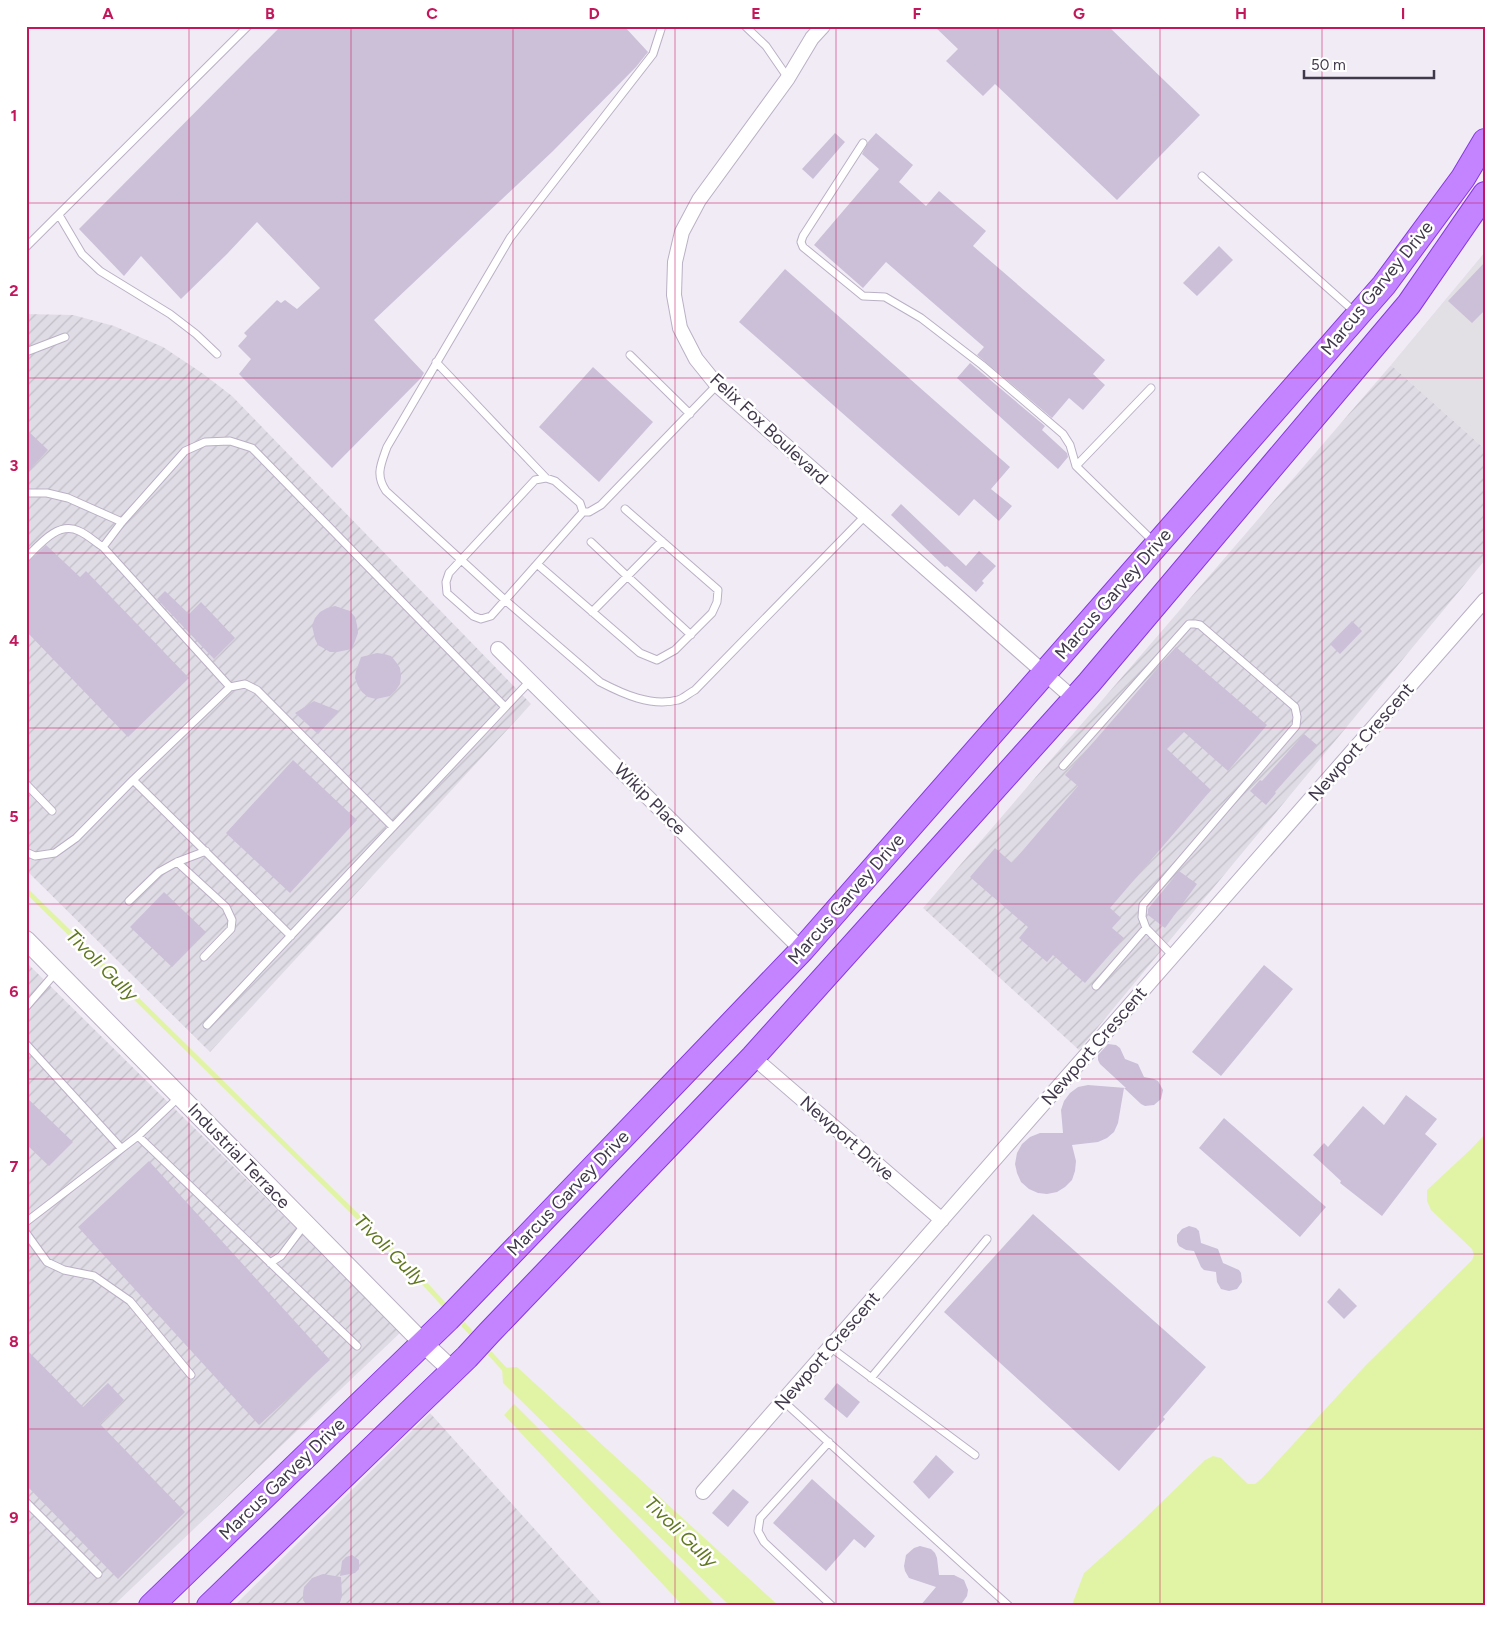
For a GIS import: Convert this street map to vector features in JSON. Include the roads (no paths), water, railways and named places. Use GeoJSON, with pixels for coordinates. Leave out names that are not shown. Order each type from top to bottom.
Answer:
{"type":"FeatureCollection","features":[{"type":"Feature","properties":{"kind":"highway","name":"Marcus Garvey Drive"},"geometry":{"type":"LineString","coordinates":[[151,1606],[454,1312],[802,950],[1384,285],[1463,178],[1485,141]]}},
{"type":"Feature","properties":{"kind":"highway","name":"Marcus Garvey Drive"},"geometry":{"type":"LineString","coordinates":[[209,1606],[453,1371],[753,1057],[1074,699],[1408,304],[1485,194]]}},
{"type":"Feature","properties":{"kind":"street","name":"Felix Fox Boulevard"},"geometry":{"type":"LineString","coordinates":[[823,26],[812,38],[788,78],[699,200],[682,232],[675,262],[674,295],[680,328],[696,359],[717,385],[1074,699]]}},
{"type":"Feature","properties":{"kind":"street","name":"Newport Crescent"},"geometry":{"type":"LineString","coordinates":[[703,1492],[1485,600]]}},
{"type":"Feature","properties":{"kind":"street","name":"Wikip Place"},"geometry":{"type":"LineString","coordinates":[[498,648],[802,950]]}},
{"type":"Feature","properties":{"kind":"street","name":"Industrial Terrace"},"geometry":{"type":"LineString","coordinates":[[26,940],[423,1343],[453,1371]]}},
{"type":"Feature","properties":{"kind":"street","name":"Newport Drive"},"geometry":{"type":"LineString","coordinates":[[753,1057],[942,1220]]}},
{"type":"Feature","properties":{"kind":"lane"},"geometry":{"type":"LineString","coordinates":[[26,247],[248,26]]}},
{"type":"Feature","properties":{"kind":"lane"},"geometry":{"type":"LineString","coordinates":[[662,26],[653,54],[510,238],[387,447],[379,470],[381,483],[386,491],[505,600],[600,682],[638,698],[660,702],[679,700],[695,690],[865,516]]}},
{"type":"Feature","properties":{"kind":"lane"},"geometry":{"type":"LineString","coordinates":[[745,26],[766,46],[788,78]]}},
{"type":"Feature","properties":{"kind":"lane"},"geometry":{"type":"LineString","coordinates":[[863,143],[803,236],[801,242],[803,246],[863,296],[886,298],[921,318],[982,365],[1063,434],[1070,445],[1076,466],[1157,544]]}},
{"type":"Feature","properties":{"kind":"lane"},"geometry":{"type":"LineString","coordinates":[[1202,176],[1358,315]]}},
{"type":"Feature","properties":{"kind":"lane"},"geometry":{"type":"LineString","coordinates":[[59,215],[82,254],[100,271],[170,314],[196,334],[217,354]]}},
{"type":"Feature","properties":{"kind":"lane"},"geometry":{"type":"LineString","coordinates":[[26,352],[65,337]]}},
{"type":"Feature","properties":{"kind":"lane"},"geometry":{"type":"LineString","coordinates":[[630,355],[690,414]]}},
{"type":"Feature","properties":{"kind":"lane"},"geometry":{"type":"LineString","coordinates":[[436,362],[546,478],[555,481],[580,503],[583,512]]}},
{"type":"Feature","properties":{"kind":"lane"},"geometry":{"type":"LineString","coordinates":[[546,478],[535,480],[449,573],[446,582],[447,593],[473,616],[481,619],[491,616],[583,512],[589,512],[601,505],[717,385]]}},
{"type":"Feature","properties":{"kind":"lane"},"geometry":{"type":"LineString","coordinates":[[1076,466],[1151,388]]}},
{"type":"Feature","properties":{"kind":"lane"},"geometry":{"type":"LineString","coordinates":[[103,547],[122,522],[186,451],[205,442],[230,441],[252,448],[505,707]]}},
{"type":"Feature","properties":{"kind":"lane"},"geometry":{"type":"LineString","coordinates":[[26,493],[47,493],[68,498],[122,522]]}},
{"type":"Feature","properties":{"kind":"lane"},"geometry":{"type":"LineString","coordinates":[[537,564],[640,653],[657,660],[675,650],[712,613],[717,602],[718,590],[625,509]]}},
{"type":"Feature","properties":{"kind":"lane"},"geometry":{"type":"LineString","coordinates":[[26,558],[47,537],[62,529],[79,530],[103,547],[230,687]]}},
{"type":"Feature","properties":{"kind":"lane"},"geometry":{"type":"LineString","coordinates":[[592,612],[662,541]]}},
{"type":"Feature","properties":{"kind":"lane"},"geometry":{"type":"LineString","coordinates":[[591,542],[691,634]]}},
{"type":"Feature","properties":{"kind":"lane"},"geometry":{"type":"LineString","coordinates":[[1063,766],[1189,624],[1200,626],[1295,707],[1297,716],[1296,726],[1143,905],[1142,917],[1146,928],[1173,956]]}},
{"type":"Feature","properties":{"kind":"lane"},"geometry":{"type":"LineString","coordinates":[[207,1025],[530,680]]}},
{"type":"Feature","properties":{"kind":"lane"},"geometry":{"type":"LineString","coordinates":[[26,852],[34,856],[55,852],[76,838],[133,780],[230,687],[245,684],[257,690],[393,827]]}},
{"type":"Feature","properties":{"kind":"lane"},"geometry":{"type":"LineString","coordinates":[[133,780],[291,936]]}},
{"type":"Feature","properties":{"kind":"lane"},"geometry":{"type":"LineString","coordinates":[[26,784],[52,811]]}},
{"type":"Feature","properties":{"kind":"lane"},"geometry":{"type":"LineString","coordinates":[[130,901],[159,872],[177,862],[206,852]]}},
{"type":"Feature","properties":{"kind":"lane"},"geometry":{"type":"LineString","coordinates":[[177,862],[226,907],[232,920],[231,929],[204,957]]}},
{"type":"Feature","properties":{"kind":"lane"},"geometry":{"type":"LineString","coordinates":[[1096,986],[1146,928]]}},
{"type":"Feature","properties":{"kind":"lane"},"geometry":{"type":"LineString","coordinates":[[26,1007],[57,971]]}},
{"type":"Feature","properties":{"kind":"lane"},"geometry":{"type":"LineString","coordinates":[[26,1044],[121,1148]]}},
{"type":"Feature","properties":{"kind":"lane"},"geometry":{"type":"LineString","coordinates":[[26,1222],[138,1136],[180,1096]]}},
{"type":"Feature","properties":{"kind":"lane"},"geometry":{"type":"LineString","coordinates":[[138,1136],[357,1346]]}},
{"type":"Feature","properties":{"kind":"lane"},"geometry":{"type":"LineString","coordinates":[[270,1262],[280,1256],[306,1223]]}},
{"type":"Feature","properties":{"kind":"lane"},"geometry":{"type":"LineString","coordinates":[[26,1233],[47,1262],[64,1270],[94,1276],[130,1301],[191,1375]]}},
{"type":"Feature","properties":{"kind":"lane"},"geometry":{"type":"LineString","coordinates":[[872,1378],[987,1239]]}},
{"type":"Feature","properties":{"kind":"lane"},"geometry":{"type":"LineString","coordinates":[[830,1347],[975,1455]]}},
{"type":"Feature","properties":{"kind":"lane"},"geometry":{"type":"LineString","coordinates":[[783,1401],[1009,1606]]}},
{"type":"Feature","properties":{"kind":"lane"},"geometry":{"type":"LineString","coordinates":[[829,1442],[760,1518],[758,1531],[764,1542],[832,1606]]}},
{"type":"Feature","properties":{"kind":"lane"},"geometry":{"type":"LineString","coordinates":[[26,1502],[98,1574]]}},
{"type":"Feature","properties":{"kind":"water"},"geometry":{"type":"Polygon","coordinates":[[[1485,1134],[1485,1606],[1074,1606],[1073,1602],[1084,1573],[1136,1527],[1205,1460],[1213,1456],[1221,1458],[1248,1484],[1255,1484],[1262,1478],[1365,1366],[1472,1260],[1474,1255],[1472,1249],[1431,1210],[1427,1201],[1427,1190],[1485,1134]]]}},
{"type":"Feature","properties":{"kind":"water"},"geometry":{"type":"Polygon","coordinates":[[[517,1367],[779,1606],[730,1606],[503,1383],[502,1368],[517,1367]]]}},
{"type":"Feature","properties":{"kind":"water"},"geometry":{"type":"Polygon","coordinates":[[[514,1404],[716,1606],[683,1606],[504,1415],[514,1404]]]}},
{"type":"Feature","properties":{"kind":"waterway","name":"Tivoli Gully"},"geometry":{"type":"LineString","coordinates":[[26,890],[414,1272],[448,1309]]}},
{"type":"Feature","properties":{"kind":"waterway","name":"Tivoli Gully"},"geometry":{"type":"LineString","coordinates":[[458,1319],[476,1338]]}},
{"type":"Feature","properties":{"kind":"waterway","name":"Tivoli Gully"},"geometry":{"type":"LineString","coordinates":[[485,1348],[506,1371]]}}]}
